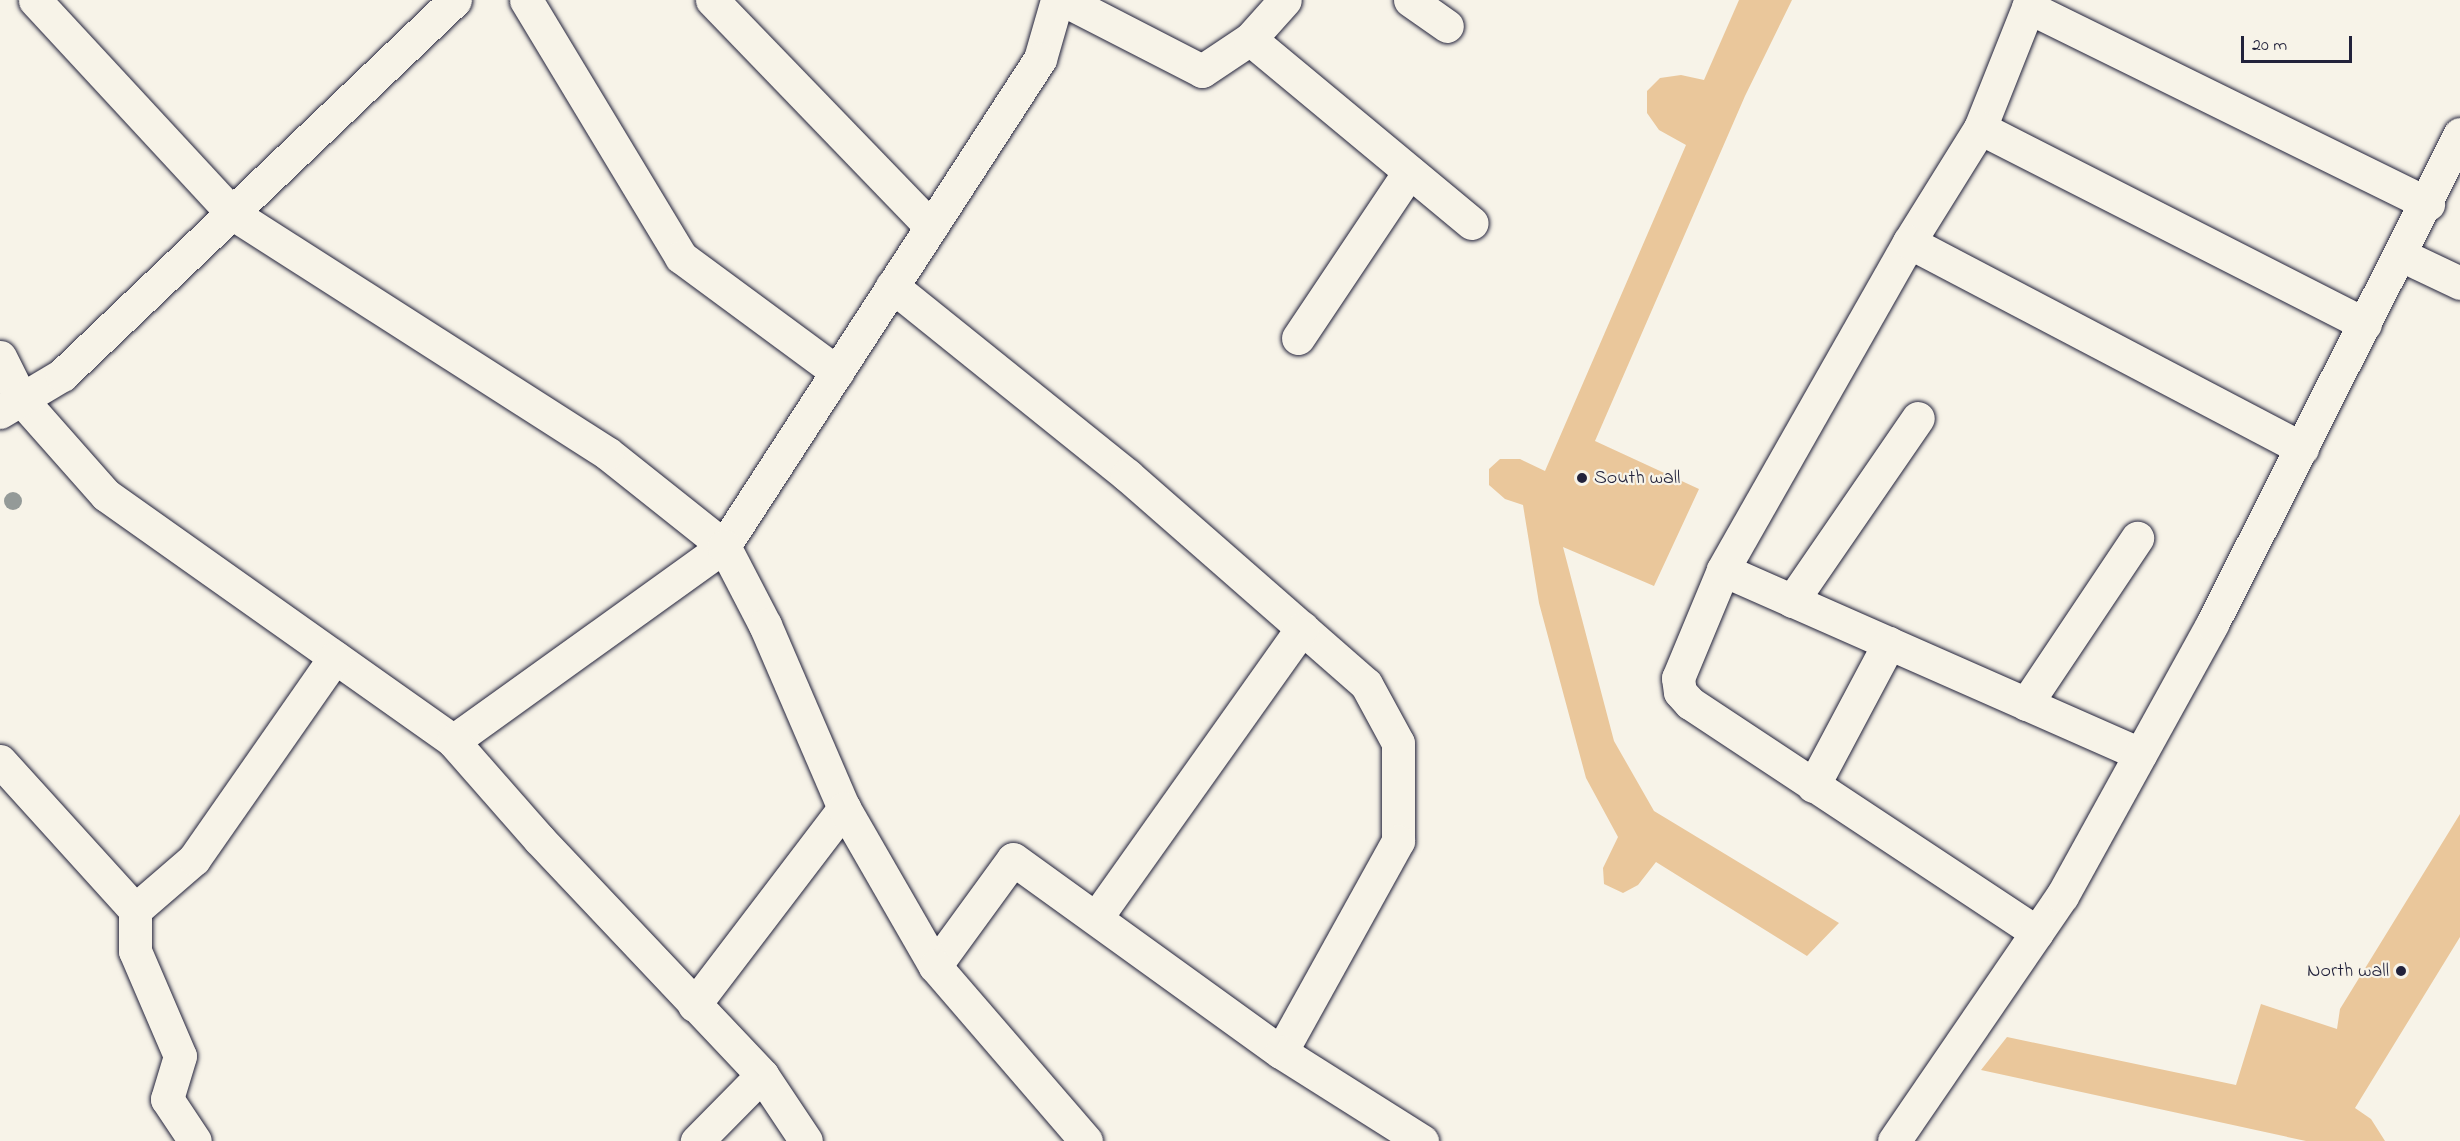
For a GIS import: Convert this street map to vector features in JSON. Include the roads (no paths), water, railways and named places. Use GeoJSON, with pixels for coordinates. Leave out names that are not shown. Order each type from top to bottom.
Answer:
{"type":"FeatureCollection","features":[{"type":"Feature","properties":{"kind":"street"},"geometry":{"type":"LineString","coordinates":[[35,0],[232,213],[607,453],[724,546],[765,625],[844,808],[935,966],[1086,1141]]}},
{"type":"Feature","properties":{"kind":"street"},"geometry":{"type":"LineString","coordinates":[[10,405],[62,375],[455,0]]}},
{"type":"Feature","properties":{"kind":"street"},"geometry":{"type":"LineString","coordinates":[[526,0],[681,257],[837,372]]}},
{"type":"Feature","properties":{"kind":"street"},"geometry":{"type":"LineString","coordinates":[[712,0],[931,227]]}},
{"type":"Feature","properties":{"kind":"street"},"geometry":{"type":"LineString","coordinates":[[453,741],[724,546],[1040,59],[1057,0]]}},
{"type":"Feature","properties":{"kind":"street"},"geometry":{"type":"LineString","coordinates":[[1064,0],[1202,71],[1250,39],[1285,0]]}},
{"type":"Feature","properties":{"kind":"street"},"geometry":{"type":"LineString","coordinates":[[1410,0],[1447,26]]}},
{"type":"Feature","properties":{"kind":"street"},"geometry":{"type":"LineString","coordinates":[[2037,933],[1813,786],[1680,692],[1678,678],[1723,570],[1909,242],[1980,128],[2030,4],[2428,204]]}},
{"type":"Feature","properties":{"kind":"street"},"geometry":{"type":"LineString","coordinates":[[1250,39],[1472,223]]}},
{"type":"Feature","properties":{"kind":"street"},"geometry":{"type":"LineString","coordinates":[[1980,128],[2366,324]]}},
{"type":"Feature","properties":{"kind":"street"},"geometry":{"type":"LineString","coordinates":[[1894,1141],[2062,897],[2302,448],[2428,204],[2460,134]]}},
{"type":"Feature","properties":{"kind":"street"},"geometry":{"type":"LineString","coordinates":[[1298,338],[1409,172]]}},
{"type":"Feature","properties":{"kind":"street"},"geometry":{"type":"LineString","coordinates":[[1909,242],[2302,448]]}},
{"type":"Feature","properties":{"kind":"street"},"geometry":{"type":"LineString","coordinates":[[2401,255],[2460,284]]}},
{"type":"Feature","properties":{"kind":"street"},"geometry":{"type":"LineString","coordinates":[[892,286],[1127,475],[1366,684],[1398,743],[1398,841],[1281,1052]]}},
{"type":"Feature","properties":{"kind":"street"},"geometry":{"type":"LineString","coordinates":[[0,357],[10,405],[106,495],[453,741],[538,839],[762,1075],[806,1141]]}},
{"type":"Feature","properties":{"kind":"street"},"geometry":{"type":"LineString","coordinates":[[1792,600],[1918,418]]}},
{"type":"Feature","properties":{"kind":"street"},"geometry":{"type":"LineString","coordinates":[[2026,704],[2137,538]]}},
{"type":"Feature","properties":{"kind":"street"},"geometry":{"type":"LineString","coordinates":[[1723,570],[2140,754]]}},
{"type":"Feature","properties":{"kind":"street"},"geometry":{"type":"LineString","coordinates":[[1096,918],[1302,628]]}},
{"type":"Feature","properties":{"kind":"street"},"geometry":{"type":"LineString","coordinates":[[1813,786],[1889,643]]}},
{"type":"Feature","properties":{"kind":"street"},"geometry":{"type":"LineString","coordinates":[[135,910],[194,859],[334,657]]}},
{"type":"Feature","properties":{"kind":"street"},"geometry":{"type":"LineString","coordinates":[[0,762],[135,910],[135,951],[180,1056],[167,1099],[195,1141]]}},
{"type":"Feature","properties":{"kind":"street"},"geometry":{"type":"LineString","coordinates":[[694,1005],[844,808]]}},
{"type":"Feature","properties":{"kind":"street"},"geometry":{"type":"LineString","coordinates":[[935,966],[1014,860],[1281,1052],[1422,1141]]}},
{"type":"Feature","properties":{"kind":"street"},"geometry":{"type":"LineString","coordinates":[[697,1141],[762,1075]]}},
{"type":"Feature","properties":{"kind":"place","name":"South wall"},"geometry":{"type":"Point","coordinates":[1582,478]}},
{"type":"Feature","properties":{"kind":"place","name":"North wall"},"geometry":{"type":"Point","coordinates":[2401,971]}}]}
